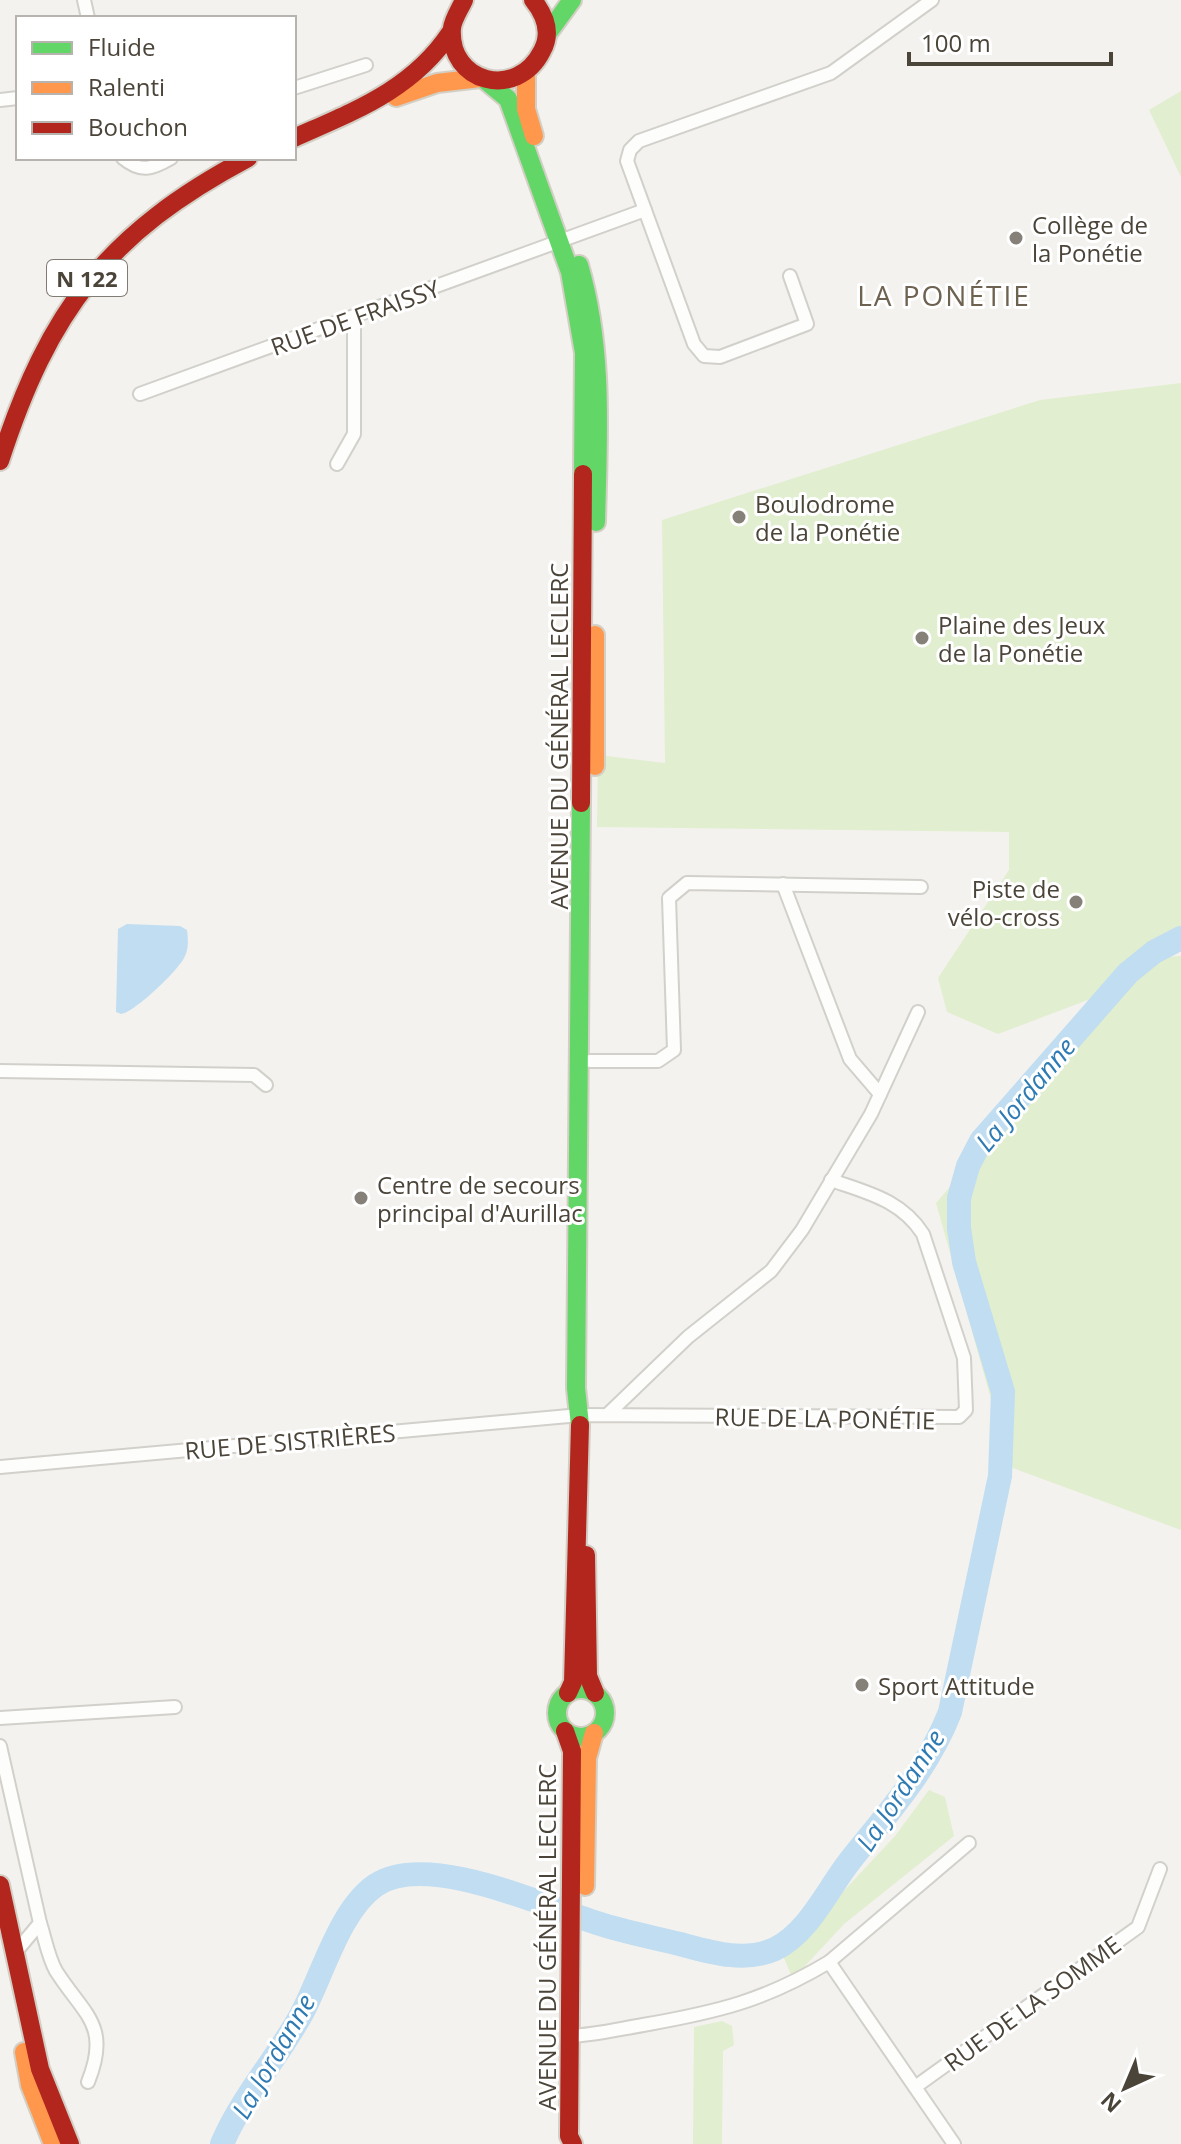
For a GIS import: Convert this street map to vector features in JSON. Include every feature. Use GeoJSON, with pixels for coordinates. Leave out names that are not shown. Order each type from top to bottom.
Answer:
{"type":"FeatureCollection","features":[{"type":"Feature","properties":{"kind":"street"},"geometry":{"type":"LineString","coordinates":[[533,0],[544,15],[548,33]]}},
{"type":"Feature","properties":{"kind":"street"},"geometry":{"type":"LineString","coordinates":[[344,116],[357,114],[424,86],[483,79],[503,82],[526,74],[543,53],[548,33],[572,0]]}},
{"type":"Feature","properties":{"kind":"street"},"geometry":{"type":"LineString","coordinates":[[790,276],[807,324],[720,357],[704,356],[694,344],[627,161],[630,150],[639,141],[831,73],[932,0]]}},
{"type":"Feature","properties":{"kind":"street"},"geometry":{"type":"LineString","coordinates":[[296,137],[344,116],[416,74],[450,33],[460,3]]}},
{"type":"Feature","properties":{"kind":"street","name":"AVENUE DU GÉNÉRAL LECLERC"},"geometry":{"type":"LineString","coordinates":[[450,33],[458,60],[508,99],[593,319],[597,390],[588,1389],[580,1415]]}},
{"type":"Feature","properties":{"kind":"street"},"geometry":{"type":"LineString","coordinates":[[296,87],[366,65]]}},
{"type":"Feature","properties":{"kind":"street","name":"AVENUE DU GÉNÉRAL LECLERC"},"geometry":{"type":"LineString","coordinates":[[526,74],[526,109],[564,242],[584,353],[576,1388],[580,1415],[579,1509],[586,1527],[588,1676],[605,1713],[594,1733],[587,1758],[579,1881]]}},
{"type":"Feature","properties":{"kind":"street"},"geometry":{"type":"LineString","coordinates":[[126,160],[137,169],[152,169],[168,160]]}},
{"type":"Feature","properties":{"kind":"street","name":"N 122"},"geometry":{"type":"LineString","coordinates":[[0,461],[21,393],[40,351],[92,271],[133,230],[170,200],[244,160]]}},
{"type":"Feature","properties":{"kind":"street","name":"RUE DE FRAISSY"},"geometry":{"type":"LineString","coordinates":[[140,394],[645,210]]}},
{"type":"Feature","properties":{"kind":"street"},"geometry":{"type":"LineString","coordinates":[[337,464],[354,434],[354,317]]}},
{"type":"Feature","properties":{"kind":"street"},"geometry":{"type":"LineString","coordinates":[[590,1061],[658,1061],[674,1050],[669,898],[687,883],[921,887]]}},
{"type":"Feature","properties":{"kind":"street"},"geometry":{"type":"LineString","coordinates":[[783,884],[850,1059],[880,1094]]}},
{"type":"Feature","properties":{"kind":"street"},"geometry":{"type":"LineString","coordinates":[[607,1415],[688,1337],[771,1271],[802,1230],[880,1094],[918,1012]]}},
{"type":"Feature","properties":{"kind":"street"},"geometry":{"type":"LineString","coordinates":[[0,1071],[254,1075],[266,1085]]}},
{"type":"Feature","properties":{"kind":"street","name":"RUE DE LA PONÉTIE"},"geometry":{"type":"LineString","coordinates":[[580,1415],[949,1419],[966,1410],[964,1358],[923,1234],[912,1217],[892,1202],[831,1180]]}},
{"type":"Feature","properties":{"kind":"street","name":"RUE DE SISTRIÈRES"},"geometry":{"type":"LineString","coordinates":[[0,1467],[580,1415]]}},
{"type":"Feature","properties":{"kind":"street","name":"AVENUE DU GÉNÉRAL LECLERC"},"geometry":{"type":"LineString","coordinates":[[576,2144],[579,1881],[572,1751],[559,1723],[557,1709],[573,1682],[574,1521],[579,1509]]}},
{"type":"Feature","properties":{"kind":"street"},"geometry":{"type":"LineString","coordinates":[[568,1693],[581,1689],[595,1693]]}},
{"type":"Feature","properties":{"kind":"street"},"geometry":{"type":"LineString","coordinates":[[0,1718],[175,1707]]}},
{"type":"Feature","properties":{"kind":"street","name":"AVENUE DU GÉNÉRAL LECLERC"},"geometry":{"type":"LineString","coordinates":[[565,1731],[580,1737],[594,1733]]}},
{"type":"Feature","properties":{"kind":"street"},"geometry":{"type":"LineString","coordinates":[[0,1746],[40,1923],[53,1966],[90,2013],[98,2036],[95,2064],[88,2082]]}},
{"type":"Feature","properties":{"kind":"street"},"geometry":{"type":"LineString","coordinates":[[576,2036],[752,2002],[790,1986],[829,1962],[969,1843]]}},
{"type":"Feature","properties":{"kind":"street","name":"RUE DE LA SOMME"},"geometry":{"type":"LineString","coordinates":[[915,2087],[1138,1927],[1160,1869]]}},
{"type":"Feature","properties":{"kind":"street"},"geometry":{"type":"LineString","coordinates":[[0,1885],[40,2069],[70,2144]]}},
{"type":"Feature","properties":{"kind":"street"},"geometry":{"type":"LineString","coordinates":[[14,1954],[40,1923]]}},
{"type":"Feature","properties":{"kind":"street"},"geometry":{"type":"LineString","coordinates":[[0,1927],[32,2109],[45,2144]]}},
{"type":"Feature","properties":{"kind":"street"},"geometry":{"type":"LineString","coordinates":[[829,1962],[954,2144]]}},
{"type":"Feature","properties":{"kind":"street"},"geometry":{"type":"LineString","coordinates":[[30,2085],[53,2144]]}},
{"type":"Feature","properties":{"kind":"green space"},"geometry":{"type":"Polygon","coordinates":[[[1181,91],[1181,177],[1149,110],[1181,91]]]}},
{"type":"Feature","properties":{"kind":"green space","name":"Plaine des Jeux de la Ponétie"},"geometry":{"type":"Polygon","coordinates":[[[1181,383],[1181,928],[1153,940],[1101,995],[998,1034],[947,1012],[938,978],[1009,870],[1009,832],[597,827],[598,755],[665,763],[662,520],[1040,400],[1181,383]]]}},
{"type":"Feature","properties":{"kind":"green space"},"geometry":{"type":"Polygon","coordinates":[[[1181,956],[1181,1530],[1010,1467],[936,1203],[1147,958],[1181,956]]]}},
{"type":"Feature","properties":{"kind":"green space"},"geometry":{"type":"Polygon","coordinates":[[[929,1790],[945,1797],[954,1836],[844,1924],[793,1979],[783,1956],[895,1836],[929,1790]]]}},
{"type":"Feature","properties":{"kind":"green space"},"geometry":{"type":"Polygon","coordinates":[[[722,2021],[732,2026],[734,2045],[723,2051],[722,2144],[693,2144],[694,2027],[722,2021]]]}},
{"type":"Feature","properties":{"kind":"water"},"geometry":{"type":"Polygon","coordinates":[[[127,924],[180,926],[187,930],[188,946],[181,962],[166,980],[146,999],[121,1014],[116,1012],[118,929],[127,924]]]}},
{"type":"Feature","properties":{"kind":"waterway","name":"La Jordanne"},"geometry":{"type":"LineString","coordinates":[[222,2144],[239,2110],[301,2015],[332,1945],[352,1911],[376,1885],[398,1876],[425,1874],[486,1885],[607,1926],[727,1955],[751,1955],[775,1949],[799,1932],[809,1920],[920,1770],[950,1712],[1000,1476],[1003,1392],[964,1262],[959,1228],[959,1198],[968,1166],[981,1141],[1128,973],[1154,952],[1181,938]]}},
{"type":"Feature","properties":{"kind":"traffic: fast"},"geometry":{"type":"LineString","coordinates":[[548,33],[572,0]]}},
{"type":"Feature","properties":{"kind":"traffic: fast"},"geometry":{"type":"LineString","coordinates":[[485,80],[508,99],[570,272],[584,353],[583,474]]}},
{"type":"Feature","properties":{"kind":"traffic: fast"},"geometry":{"type":"LineString","coordinates":[[579,265],[596,361],[596,522]]}},
{"type":"Feature","properties":{"kind":"traffic: fast"},"geometry":{"type":"LineString","coordinates":[[580,1425],[576,1388],[581,803]]}},
{"type":"Feature","properties":{"kind":"traffic: fast"},"geometry":{"type":"LineString","coordinates":[[581,1689],[598,1696],[605,1713],[598,1730],[581,1737],[564,1730],[557,1713],[564,1696],[581,1689]]}},
{"type":"Feature","properties":{"kind":"traffic: slow"},"geometry":{"type":"LineString","coordinates":[[526,74],[526,109],[534,136]]}},
{"type":"Feature","properties":{"kind":"traffic: slow"},"geometry":{"type":"LineString","coordinates":[[396,97],[437,83],[480,78]]}},
{"type":"Feature","properties":{"kind":"traffic: slow"},"geometry":{"type":"LineString","coordinates":[[595,635],[595,766]]}},
{"type":"Feature","properties":{"kind":"traffic: slow"},"geometry":{"type":"LineString","coordinates":[[585,1886],[587,1758],[594,1733]]}},
{"type":"Feature","properties":{"kind":"traffic: slow"},"geometry":{"type":"LineString","coordinates":[[24,2052],[30,2085],[53,2144]]}},
{"type":"Feature","properties":{"kind":"traffic: jam"},"geometry":{"type":"LineString","coordinates":[[464,0],[452,28],[454,47],[461,62],[472,73],[486,79],[501,80],[517,76],[531,67],[545,44],[546,24],[533,0]]}},
{"type":"Feature","properties":{"kind":"traffic: jam"},"geometry":{"type":"LineString","coordinates":[[296,137],[360,108],[400,84],[435,53],[450,33]]}},
{"type":"Feature","properties":{"kind":"traffic: jam"},"geometry":{"type":"LineString","coordinates":[[0,461],[40,360],[63,319],[90,281],[120,247],[157,216],[199,186],[244,160]]}},
{"type":"Feature","properties":{"kind":"traffic: jam"},"geometry":{"type":"LineString","coordinates":[[581,803],[583,474]]}},
{"type":"Feature","properties":{"kind":"traffic: jam"},"geometry":{"type":"LineString","coordinates":[[568,1693],[573,1682],[580,1425]]}},
{"type":"Feature","properties":{"kind":"traffic: jam"},"geometry":{"type":"LineString","coordinates":[[586,1555],[588,1676],[595,1693]]}},
{"type":"Feature","properties":{"kind":"traffic: jam"},"geometry":{"type":"LineString","coordinates":[[565,1731],[572,1751],[569,2136],[573,2144]]}},
{"type":"Feature","properties":{"kind":"traffic: jam"},"geometry":{"type":"LineString","coordinates":[[0,1885],[40,2069],[70,2144]]}},
{"type":"Feature","properties":{"kind":"place","name":"Collège de la Ponétie"},"geometry":{"type":"Point","coordinates":[1016,238]}},
{"type":"Feature","properties":{"kind":"place","name":"Boulodrome de la Ponétie"},"geometry":{"type":"Point","coordinates":[739,517]}},
{"type":"Feature","properties":{"kind":"place","name":"Plaine des Jeux de la Ponétie"},"geometry":{"type":"Point","coordinates":[922,638]}},
{"type":"Feature","properties":{"kind":"place","name":"Piste de vélo-cross"},"geometry":{"type":"Point","coordinates":[1076,902]}},
{"type":"Feature","properties":{"kind":"place","name":"Centre de secours principal d'Aurillac"},"geometry":{"type":"Point","coordinates":[361,1198]}},
{"type":"Feature","properties":{"kind":"place","name":"Sport Attitude"},"geometry":{"type":"Point","coordinates":[862,1685]}},
{"type":"Feature","properties":{"kind":"district","name":"LA PONÉTIE"},"geometry":{"type":"Point","coordinates":[944,295]}}]}
